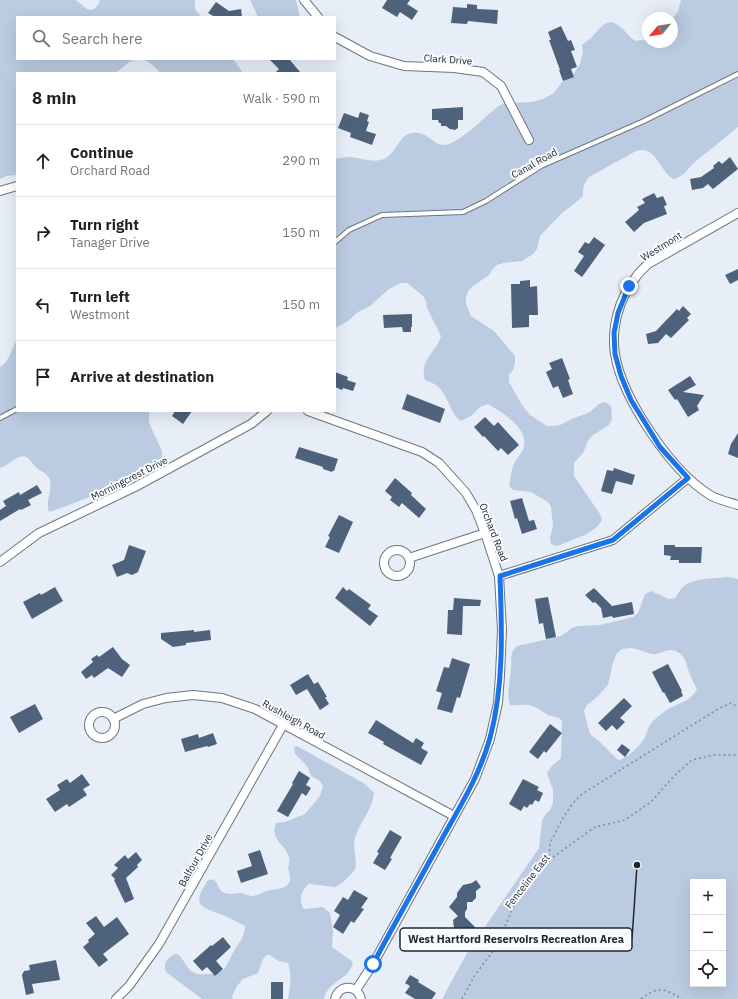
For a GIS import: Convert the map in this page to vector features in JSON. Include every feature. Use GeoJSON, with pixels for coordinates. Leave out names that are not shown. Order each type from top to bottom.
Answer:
{"type":"FeatureCollection","features":[{"type":"Feature","properties":{"kind":"street"},"geometry":{"type":"LineString","coordinates":[[304,0],[317,16]]}},
{"type":"Feature","properties":{"kind":"street","name":"Clark Drive"},"geometry":{"type":"LineString","coordinates":[[336,38],[370,56],[404,66],[454,68],[483,72],[501,86],[529,140]]}},
{"type":"Feature","properties":{"kind":"street"},"geometry":{"type":"LineString","coordinates":[[0,191],[16,186]]}},
{"type":"Feature","properties":{"kind":"street","name":"Westmont"},"geometry":{"type":"LineString","coordinates":[[738,213],[648,264],[636,275],[629,286],[618,313],[614,333],[615,354],[621,376],[631,400],[660,447],[688,478],[710,495],[738,505]]}},
{"type":"Feature","properties":{"kind":"street","name":"Morningcrest Drive"},"geometry":{"type":"LineString","coordinates":[[0,562],[39,533],[135,487],[251,424],[266,412]]}},
{"type":"Feature","properties":{"kind":"street","name":"Orchard Road"},"geometry":{"type":"LineString","coordinates":[[311,412],[422,452],[439,463],[466,493],[476,510],[500,576],[502,630],[498,703],[490,739],[475,779],[373,964],[356,990]]}},
{"type":"Feature","properties":{"kind":"street"},"geometry":{"type":"LineString","coordinates":[[500,576],[613,540],[688,478]]}},
{"type":"Feature","properties":{"kind":"street"},"geometry":{"type":"LineString","coordinates":[[409,558],[485,533]]}},
{"type":"Feature","properties":{"kind":"street","name":"Rushleigh Road"},"geometry":{"type":"LineString","coordinates":[[113,719],[143,704],[166,698],[193,695],[222,698],[255,709],[454,816]]}},
{"type":"Feature","properties":{"kind":"street","name":"Balfour Drive"},"geometry":{"type":"LineString","coordinates":[[116,999],[129,986],[159,944],[283,725]]}},
{"type":"Feature","properties":{"kind":"street"},"geometry":{"type":"LineString","coordinates":[[336,999],[337,993],[348,987],[356,990],[361,999]]}},
{"type":"Feature","properties":{"kind":"lane","name":"Canal Road"},"geometry":{"type":"LineString","coordinates":[[336,241],[349,230],[382,215],[463,212],[486,201],[541,166],[644,120],[738,74]]}},
{"type":"Feature","properties":{"kind":"lane"},"geometry":{"type":"LineString","coordinates":[[0,418],[16,410]]}},
{"type":"Feature","properties":{"kind":"path"},"geometry":{"type":"LineString","coordinates":[[548,861],[550,843],[564,816],[573,803],[582,794],[718,709],[731,703],[738,707]]}},
{"type":"Feature","properties":{"kind":"path","name":"Fenceline East"},"geometry":{"type":"LineString","coordinates":[[462,999],[475,975],[497,946],[513,908],[548,861],[595,827],[625,820],[630,817],[651,802],[674,776],[692,760],[714,755],[738,755]]}},
{"type":"Feature","properties":{"kind":"path"},"geometry":{"type":"LineString","coordinates":[[642,999],[650,992],[666,990],[682,999]]}},
{"type":"Feature","properties":{"kind":"shaded area"},"geometry":{"type":"Polygon","coordinates":[[[0,0],[76,0],[87,9],[91,10],[98,5],[100,0],[195,0],[195,9],[200,16],[16,16],[16,60],[133,60],[117,72],[16,72],[16,175],[6,176],[0,179],[0,0]]]}},
{"type":"Feature","properties":{"kind":"shaded area"},"geometry":{"type":"Polygon","coordinates":[[[250,0],[296,0],[300,16],[258,16],[250,0]]]}},
{"type":"Feature","properties":{"kind":"shaded area"},"geometry":{"type":"Polygon","coordinates":[[[681,0],[738,0],[738,127],[695,162],[683,175],[677,178],[673,179],[668,175],[653,155],[643,150],[636,151],[589,177],[584,186],[583,196],[563,212],[540,236],[537,249],[533,254],[522,261],[497,265],[489,275],[468,291],[466,297],[466,304],[471,316],[494,331],[515,356],[513,370],[509,375],[509,382],[522,405],[530,415],[547,426],[554,426],[560,425],[590,412],[599,404],[605,402],[611,406],[612,419],[609,425],[593,435],[588,441],[583,453],[574,463],[574,476],[600,514],[602,520],[598,526],[587,534],[557,546],[551,544],[550,538],[553,526],[551,507],[548,502],[531,492],[513,490],[509,486],[514,464],[522,453],[524,446],[524,439],[518,426],[488,404],[484,405],[471,416],[461,421],[457,418],[441,390],[434,384],[425,380],[424,367],[441,336],[427,308],[426,301],[423,296],[407,283],[401,283],[389,289],[370,306],[358,312],[348,321],[336,327],[336,159],[350,157],[373,161],[382,160],[390,155],[404,137],[412,133],[422,134],[439,144],[450,144],[465,135],[500,105],[506,103],[532,102],[543,99],[554,93],[562,82],[573,75],[580,64],[583,52],[582,45],[606,23],[613,22],[623,29],[631,38],[636,41],[642,40],[642,48],[678,48],[677,12],[681,0]]]}},
{"type":"Feature","properties":{"kind":"shaded area"},"geometry":{"type":"Polygon","coordinates":[[[145,60],[234,60],[242,72],[159,72],[153,65],[145,60]]]}},
{"type":"Feature","properties":{"kind":"shaded area"},"geometry":{"type":"Polygon","coordinates":[[[16,342],[16,412],[149,412],[149,423],[162,451],[160,463],[156,468],[138,474],[116,487],[49,512],[48,503],[51,486],[49,478],[46,474],[24,456],[19,457],[0,468],[0,367],[8,358],[16,342]]]}},
{"type":"Feature","properties":{"kind":"shaded area"},"geometry":{"type":"Polygon","coordinates":[[[728,577],[738,579],[738,999],[442,999],[467,953],[539,848],[542,821],[553,803],[553,790],[547,773],[561,758],[562,721],[559,718],[548,715],[531,706],[510,705],[509,691],[512,652],[517,646],[561,636],[572,628],[578,626],[600,625],[633,617],[638,613],[645,594],[651,591],[669,599],[675,598],[687,584],[704,579],[728,577]],[[622,649],[617,653],[608,685],[587,705],[584,711],[590,734],[617,759],[620,760],[628,756],[644,739],[653,721],[663,712],[689,699],[697,689],[684,658],[679,653],[670,650],[652,654],[637,649],[622,649]]]}},
{"type":"Feature","properties":{"kind":"shaded area"},"geometry":{"type":"Polygon","coordinates":[[[297,746],[365,784],[374,793],[369,810],[355,838],[354,846],[356,866],[354,871],[343,882],[335,887],[309,884],[302,892],[301,896],[301,903],[304,909],[323,907],[330,913],[333,931],[332,947],[353,962],[351,968],[330,988],[324,999],[288,999],[290,976],[288,963],[278,961],[270,955],[267,955],[263,959],[258,973],[243,979],[237,986],[232,997],[233,999],[202,999],[166,972],[166,962],[170,957],[178,954],[189,969],[195,973],[218,973],[225,968],[241,939],[245,926],[204,908],[201,904],[199,900],[200,895],[208,880],[214,880],[222,892],[231,894],[241,893],[253,896],[282,888],[290,881],[288,870],[288,853],[275,834],[274,829],[276,823],[285,822],[305,814],[320,796],[323,786],[320,781],[311,776],[307,766],[295,754],[294,747],[297,746]]]}},
{"type":"Feature","properties":{"kind":"building"},"geometry":{"type":"Polygon","coordinates":[[[387,0],[410,0],[407,4],[418,11],[412,20],[400,12],[397,17],[382,8],[387,0]]]}},
{"type":"Feature","properties":{"kind":"building"},"geometry":{"type":"Polygon","coordinates":[[[216,2],[229,11],[241,9],[242,16],[213,16],[208,13],[216,2]]]}},
{"type":"Feature","properties":{"kind":"building"},"geometry":{"type":"Polygon","coordinates":[[[467,4],[477,5],[477,9],[498,10],[497,24],[468,21],[467,24],[451,23],[453,7],[467,8],[467,4]]]}},
{"type":"Feature","properties":{"kind":"building"},"geometry":{"type":"Polygon","coordinates":[[[561,26],[568,41],[571,40],[575,50],[571,51],[577,67],[571,69],[574,77],[563,81],[549,40],[551,40],[548,32],[561,26]]]}},
{"type":"Feature","properties":{"kind":"building"},"geometry":{"type":"Polygon","coordinates":[[[270,60],[290,60],[300,72],[276,72],[279,69],[270,60]]]}},
{"type":"Feature","properties":{"kind":"building"},"geometry":{"type":"Polygon","coordinates":[[[463,107],[463,120],[458,120],[458,128],[455,130],[446,126],[441,126],[441,123],[439,123],[438,120],[432,120],[432,109],[463,107]]]}},
{"type":"Feature","properties":{"kind":"building"},"geometry":{"type":"Polygon","coordinates":[[[360,112],[369,115],[367,121],[369,122],[366,131],[376,134],[372,145],[350,137],[351,133],[338,128],[344,113],[358,118],[360,112]]]}},
{"type":"Feature","properties":{"kind":"building"},"geometry":{"type":"Polygon","coordinates":[[[730,157],[738,169],[713,189],[708,184],[703,188],[692,190],[690,179],[701,177],[714,168],[713,166],[719,161],[722,164],[730,157]]]}},
{"type":"Feature","properties":{"kind":"building"},"geometry":{"type":"Polygon","coordinates":[[[654,193],[657,198],[663,196],[667,205],[664,206],[667,214],[644,223],[634,232],[625,222],[639,210],[637,207],[645,203],[642,199],[654,193]]]}},
{"type":"Feature","properties":{"kind":"building"},"geometry":{"type":"Polygon","coordinates":[[[594,237],[605,245],[582,277],[574,271],[584,256],[578,252],[585,242],[589,244],[594,237]]]}},
{"type":"Feature","properties":{"kind":"building"},"geometry":{"type":"Polygon","coordinates":[[[738,269],[738,280],[730,284],[725,275],[738,269]]]}},
{"type":"Feature","properties":{"kind":"building"},"geometry":{"type":"Polygon","coordinates":[[[530,280],[530,287],[537,286],[538,315],[529,315],[529,327],[512,328],[511,284],[520,284],[520,281],[530,280]]]}},
{"type":"Feature","properties":{"kind":"building"},"geometry":{"type":"Polygon","coordinates":[[[683,306],[691,314],[687,318],[689,320],[671,338],[666,334],[658,343],[648,344],[646,334],[656,331],[677,309],[679,311],[683,306]]]}},
{"type":"Feature","properties":{"kind":"building"},"geometry":{"type":"Polygon","coordinates":[[[412,314],[411,332],[403,332],[402,327],[384,328],[383,315],[412,314]]]}},
{"type":"Feature","properties":{"kind":"building"},"geometry":{"type":"Polygon","coordinates":[[[562,358],[570,379],[568,380],[573,394],[563,398],[558,386],[553,388],[546,372],[552,369],[549,363],[562,358]]]}},
{"type":"Feature","properties":{"kind":"building"},"geometry":{"type":"Polygon","coordinates":[[[336,372],[348,377],[347,380],[356,383],[353,391],[343,388],[342,390],[336,387],[336,372]]]}},
{"type":"Feature","properties":{"kind":"building"},"geometry":{"type":"Polygon","coordinates":[[[690,376],[696,385],[683,392],[704,395],[697,406],[699,410],[688,417],[677,399],[675,400],[668,390],[690,376]]]}},
{"type":"Feature","properties":{"kind":"building"},"geometry":{"type":"Polygon","coordinates":[[[407,394],[445,409],[440,423],[402,409],[407,394]]]}},
{"type":"Feature","properties":{"kind":"building"},"geometry":{"type":"Polygon","coordinates":[[[174,412],[191,412],[183,424],[172,416],[174,412]]]}},
{"type":"Feature","properties":{"kind":"building"},"geometry":{"type":"Polygon","coordinates":[[[485,417],[494,426],[498,422],[519,445],[508,455],[501,448],[498,451],[474,427],[485,417]]]}},
{"type":"Feature","properties":{"kind":"building"},"geometry":{"type":"Polygon","coordinates":[[[738,433],[738,458],[728,454],[731,444],[738,433]]]}},
{"type":"Feature","properties":{"kind":"building"},"geometry":{"type":"Polygon","coordinates":[[[299,447],[338,459],[334,471],[332,472],[323,469],[323,467],[295,458],[299,447]]]}},
{"type":"Feature","properties":{"kind":"building"},"geometry":{"type":"Polygon","coordinates":[[[614,468],[635,475],[632,485],[616,481],[612,494],[601,491],[607,470],[613,471],[614,468]]]}},
{"type":"Feature","properties":{"kind":"building"},"geometry":{"type":"Polygon","coordinates":[[[395,478],[412,493],[411,495],[426,509],[419,518],[402,503],[399,507],[390,500],[392,497],[385,491],[395,478]]]}},
{"type":"Feature","properties":{"kind":"building"},"geometry":{"type":"Polygon","coordinates":[[[37,485],[42,493],[28,500],[31,505],[21,510],[20,509],[0,521],[0,510],[6,506],[3,501],[19,492],[20,495],[37,485]]]}},
{"type":"Feature","properties":{"kind":"building"},"geometry":{"type":"Polygon","coordinates":[[[522,498],[529,521],[534,520],[537,529],[522,534],[517,518],[515,519],[510,501],[522,498]]]}},
{"type":"Feature","properties":{"kind":"building"},"geometry":{"type":"Polygon","coordinates":[[[339,515],[353,522],[339,553],[325,547],[330,537],[328,536],[339,515]]]}},
{"type":"Feature","properties":{"kind":"building"},"geometry":{"type":"Polygon","coordinates":[[[129,545],[146,551],[138,572],[132,575],[127,573],[117,577],[112,565],[124,560],[129,545]]]}},
{"type":"Feature","properties":{"kind":"building"},"geometry":{"type":"Polygon","coordinates":[[[664,545],[675,545],[675,547],[702,547],[701,563],[679,563],[679,560],[670,560],[671,556],[664,555],[664,545]]]}},
{"type":"Feature","properties":{"kind":"building"},"geometry":{"type":"Polygon","coordinates":[[[55,587],[63,601],[32,619],[23,602],[40,593],[41,595],[55,587]]]}},
{"type":"Feature","properties":{"kind":"building"},"geometry":{"type":"Polygon","coordinates":[[[343,587],[347,591],[349,589],[371,605],[368,609],[378,616],[370,626],[335,598],[343,587]]]}},
{"type":"Feature","properties":{"kind":"building"},"geometry":{"type":"Polygon","coordinates":[[[594,588],[612,606],[632,602],[634,614],[613,618],[612,616],[603,618],[601,608],[585,595],[594,588]]]}},
{"type":"Feature","properties":{"kind":"building"},"geometry":{"type":"Polygon","coordinates":[[[548,597],[556,637],[546,639],[543,623],[539,624],[535,599],[548,597]]]}},
{"type":"Feature","properties":{"kind":"building"},"geometry":{"type":"Polygon","coordinates":[[[454,598],[481,600],[480,606],[463,606],[462,635],[447,634],[448,610],[453,610],[454,598]]]}},
{"type":"Feature","properties":{"kind":"building"},"geometry":{"type":"Polygon","coordinates":[[[194,630],[194,632],[210,630],[211,640],[186,643],[186,645],[173,647],[161,639],[161,633],[194,630]]]}},
{"type":"Feature","properties":{"kind":"building"},"geometry":{"type":"Polygon","coordinates":[[[113,647],[122,659],[130,665],[122,677],[108,668],[94,678],[92,675],[86,679],[81,672],[93,662],[91,659],[97,655],[99,657],[113,647]]]}},
{"type":"Feature","properties":{"kind":"building"},"geometry":{"type":"Polygon","coordinates":[[[452,658],[470,664],[460,698],[457,697],[452,713],[437,709],[442,693],[436,691],[444,667],[449,668],[452,658]]]}},
{"type":"Feature","properties":{"kind":"building"},"geometry":{"type":"Polygon","coordinates":[[[668,664],[682,691],[683,696],[670,703],[652,672],[668,664]]]}},
{"type":"Feature","properties":{"kind":"building"},"geometry":{"type":"Polygon","coordinates":[[[308,674],[314,684],[318,682],[327,697],[325,697],[329,704],[320,710],[307,689],[296,695],[290,685],[308,674]]]}},
{"type":"Feature","properties":{"kind":"building"},"geometry":{"type":"Polygon","coordinates":[[[624,698],[632,706],[620,718],[625,722],[617,730],[612,725],[606,731],[598,723],[624,698]]]}},
{"type":"Feature","properties":{"kind":"building"},"geometry":{"type":"Polygon","coordinates":[[[35,704],[43,719],[19,733],[10,717],[35,704]]]}},
{"type":"Feature","properties":{"kind":"building"},"geometry":{"type":"Polygon","coordinates":[[[376,720],[413,743],[416,738],[424,743],[421,748],[428,752],[421,765],[383,744],[384,742],[368,733],[376,720]]]}},
{"type":"Feature","properties":{"kind":"building"},"geometry":{"type":"Polygon","coordinates":[[[550,724],[562,733],[546,753],[544,751],[538,759],[529,752],[550,724]]]}},
{"type":"Feature","properties":{"kind":"building"},"geometry":{"type":"Polygon","coordinates":[[[213,733],[217,744],[185,752],[181,739],[198,734],[199,738],[213,733]]]}},
{"type":"Feature","properties":{"kind":"building"},"geometry":{"type":"Polygon","coordinates":[[[622,744],[630,750],[625,757],[617,750],[622,744]]]}},
{"type":"Feature","properties":{"kind":"building"},"geometry":{"type":"Polygon","coordinates":[[[299,771],[310,778],[306,785],[311,788],[306,796],[302,793],[288,817],[277,811],[299,771]]]}},
{"type":"Feature","properties":{"kind":"building"},"geometry":{"type":"Polygon","coordinates":[[[82,774],[90,785],[83,789],[87,795],[69,807],[67,804],[55,812],[46,799],[60,790],[57,785],[67,779],[70,783],[82,774]]]}},
{"type":"Feature","properties":{"kind":"building"},"geometry":{"type":"Polygon","coordinates":[[[523,779],[539,787],[537,790],[543,793],[539,802],[535,800],[532,805],[530,804],[527,808],[524,806],[521,811],[509,804],[523,779]]]}},
{"type":"Feature","properties":{"kind":"building"},"geometry":{"type":"Polygon","coordinates":[[[390,830],[402,837],[385,870],[373,863],[379,853],[377,852],[390,830]]]}},
{"type":"Feature","properties":{"kind":"building"},"geometry":{"type":"Polygon","coordinates":[[[260,850],[268,874],[241,883],[237,871],[252,866],[248,854],[260,850]]]}},
{"type":"Feature","properties":{"kind":"building"},"geometry":{"type":"Polygon","coordinates":[[[136,852],[142,860],[137,865],[138,867],[126,878],[134,899],[125,903],[114,880],[115,879],[111,875],[118,868],[114,865],[125,855],[128,859],[136,852]]]}},
{"type":"Feature","properties":{"kind":"building"},"geometry":{"type":"Polygon","coordinates":[[[476,880],[481,887],[476,891],[476,898],[472,902],[467,902],[465,917],[478,930],[478,936],[466,937],[468,949],[455,949],[453,946],[452,930],[454,928],[453,920],[458,916],[449,907],[457,897],[457,893],[463,885],[472,883],[476,880]]]}},
{"type":"Feature","properties":{"kind":"building"},"geometry":{"type":"Polygon","coordinates":[[[354,890],[368,898],[361,908],[364,909],[354,923],[351,921],[343,934],[333,927],[340,915],[334,911],[343,897],[348,900],[354,890]]]}},
{"type":"Feature","properties":{"kind":"building"},"geometry":{"type":"Polygon","coordinates":[[[96,916],[104,927],[117,917],[129,934],[103,954],[108,960],[99,967],[83,947],[95,934],[86,923],[96,916]]]}},
{"type":"Feature","properties":{"kind":"building"},"geometry":{"type":"Polygon","coordinates":[[[223,937],[231,947],[216,961],[223,969],[215,976],[207,967],[202,971],[193,961],[211,945],[212,946],[223,937]]]}},
{"type":"Feature","properties":{"kind":"building"},"geometry":{"type":"Polygon","coordinates":[[[56,960],[60,980],[32,984],[34,993],[26,995],[22,975],[24,971],[30,970],[29,965],[56,960]]]}},
{"type":"Feature","properties":{"kind":"building"},"geometry":{"type":"Polygon","coordinates":[[[410,975],[419,980],[418,982],[436,993],[432,999],[415,999],[405,993],[410,986],[405,983],[410,975]]]}},
{"type":"Feature","properties":{"kind":"building"},"geometry":{"type":"Polygon","coordinates":[[[271,982],[283,982],[283,999],[271,999],[271,982]]]}},
{"type":"Feature","properties":{"kind":"place","name":"West Hartford Reservoirs Recreation Area"},"geometry":{"type":"Point","coordinates":[637,865]}},
{"type":"Feature","properties":{"kind":"route"},"geometry":{"type":"LineString","coordinates":[[373,964],[475,779],[490,739],[498,703],[500,675],[502,630],[500,576],[613,540],[688,478],[660,447],[631,400],[621,376],[615,354],[614,333],[622,300],[629,286]]}}]}
